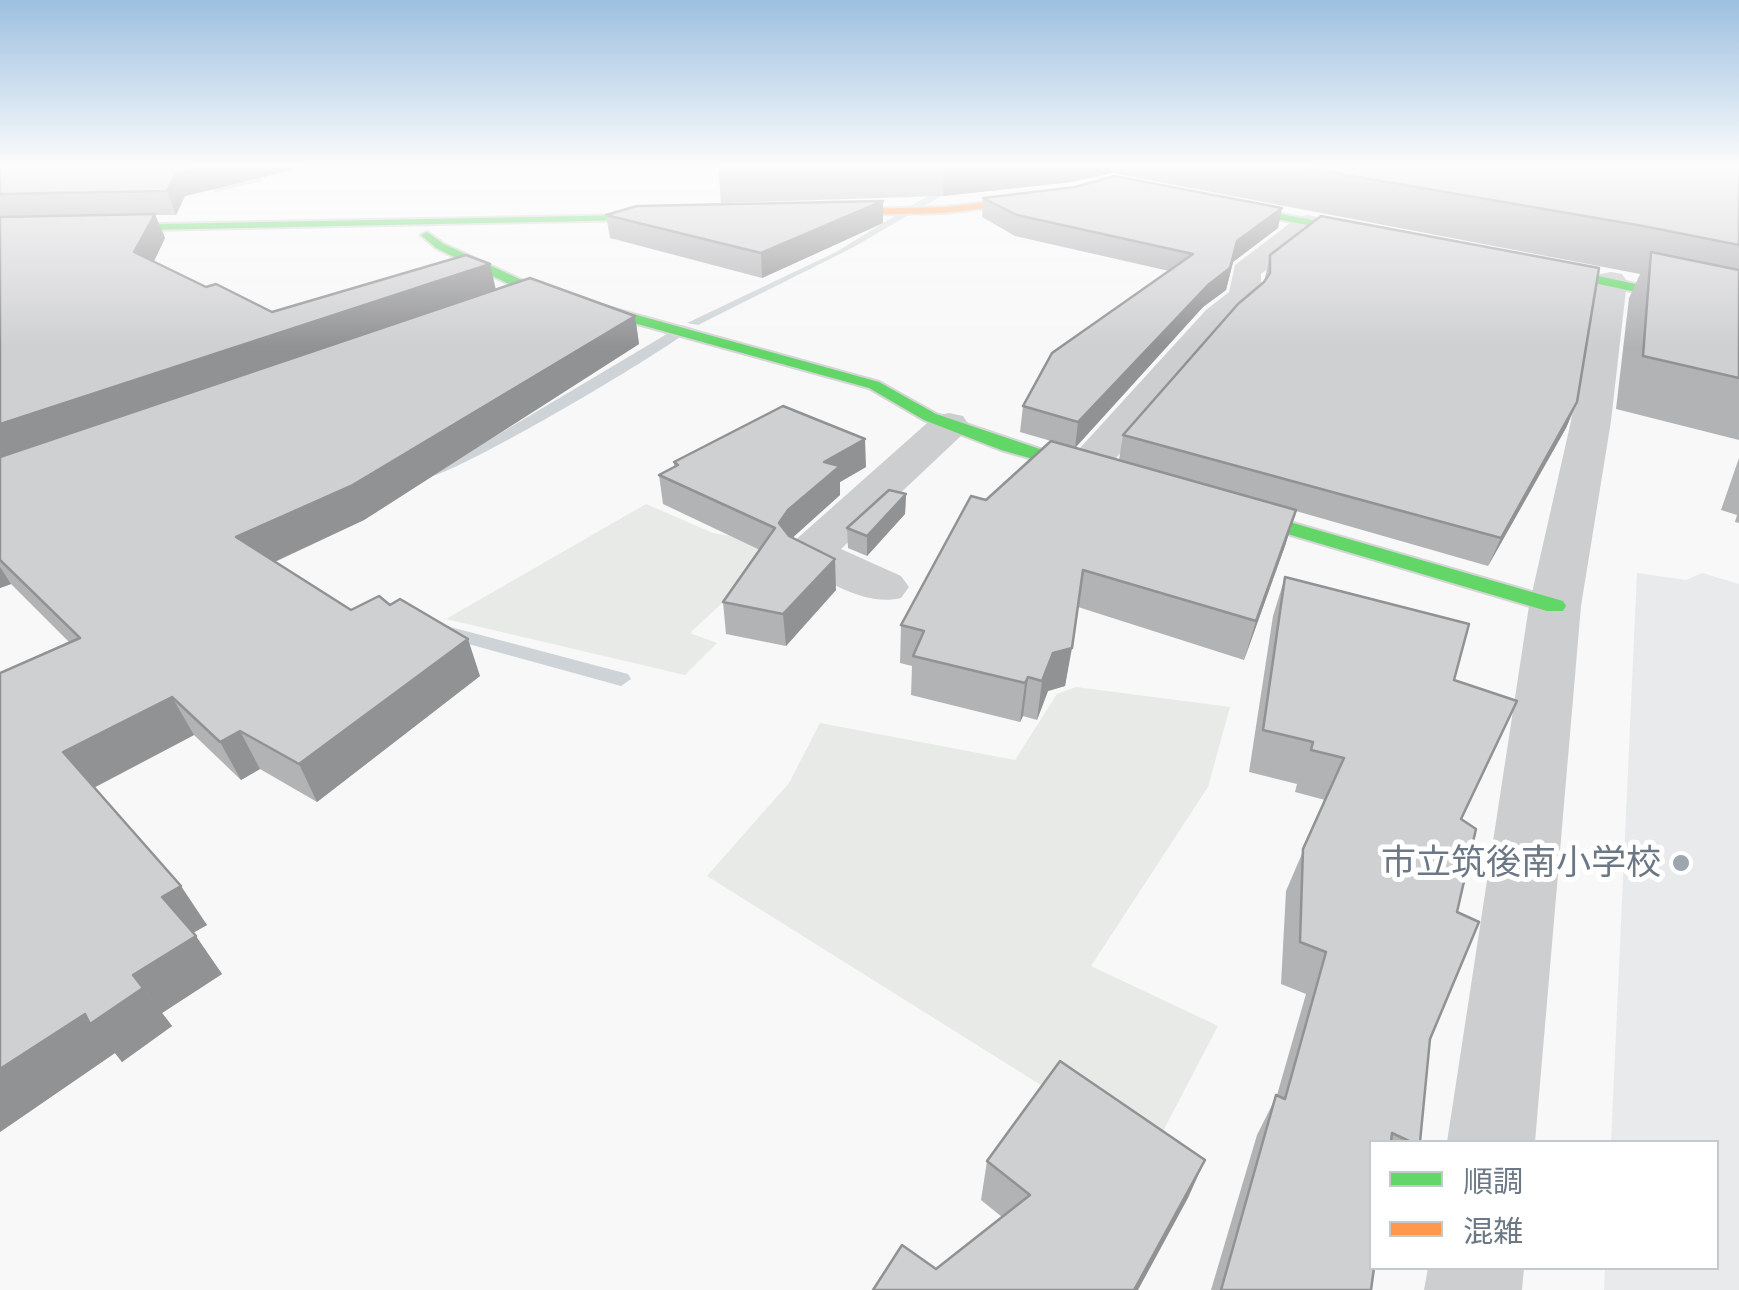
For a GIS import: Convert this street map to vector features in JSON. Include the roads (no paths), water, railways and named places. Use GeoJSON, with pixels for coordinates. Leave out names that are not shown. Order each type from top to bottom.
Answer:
{"type":"FeatureCollection","features":[{"type":"Feature","properties":{"kind":"main road"},"geometry":{"type":"LineString","coordinates":[[0,230],[200,226]]}},
{"type":"Feature","properties":{"kind":"main road"},"geometry":{"type":"LineString","coordinates":[[424,226],[440,246],[534,291],[874,385],[950,424],[1141,485]]}},
{"type":"Feature","properties":{"kind":"main road"},"geometry":{"type":"LineString","coordinates":[[1329,226],[1403,241]]}},
{"type":"Feature","properties":{"kind":"main road"},"geometry":{"type":"LineString","coordinates":[[1498,259],[1739,310]]}},
{"type":"Feature","properties":{"kind":"main road"},"geometry":{"type":"LineString","coordinates":[[1198,502],[1555,606]]}},
{"type":"Feature","properties":{"kind":"street"},"geometry":{"type":"LineString","coordinates":[[1085,468],[1218,317],[1244,295],[1246,271],[1303,226]]}},
{"type":"Feature","properties":{"kind":"street"},"geometry":{"type":"LineString","coordinates":[[1491,1140],[1555,606],[1591,422],[1612,281]]}},
{"type":"Feature","properties":{"kind":"street"},"geometry":{"type":"LineString","coordinates":[[478,311],[534,291]]}},
{"type":"Feature","properties":{"kind":"street"},"geometry":{"type":"LineString","coordinates":[[883,587],[809,553],[950,424]]}},
{"type":"Feature","properties":{"kind":"waterway"},"geometry":{"type":"LineString","coordinates":[[429,475],[487,447],[686,328]]}},
{"type":"Feature","properties":{"kind":"waterway"},"geometry":{"type":"LineString","coordinates":[[439,630],[621,679]]}},
{"type":"Feature","properties":{"kind":"place","name":"市立筑後南小学校"},"geometry":{"type":"Point","coordinates":[1681,863]}}]}
